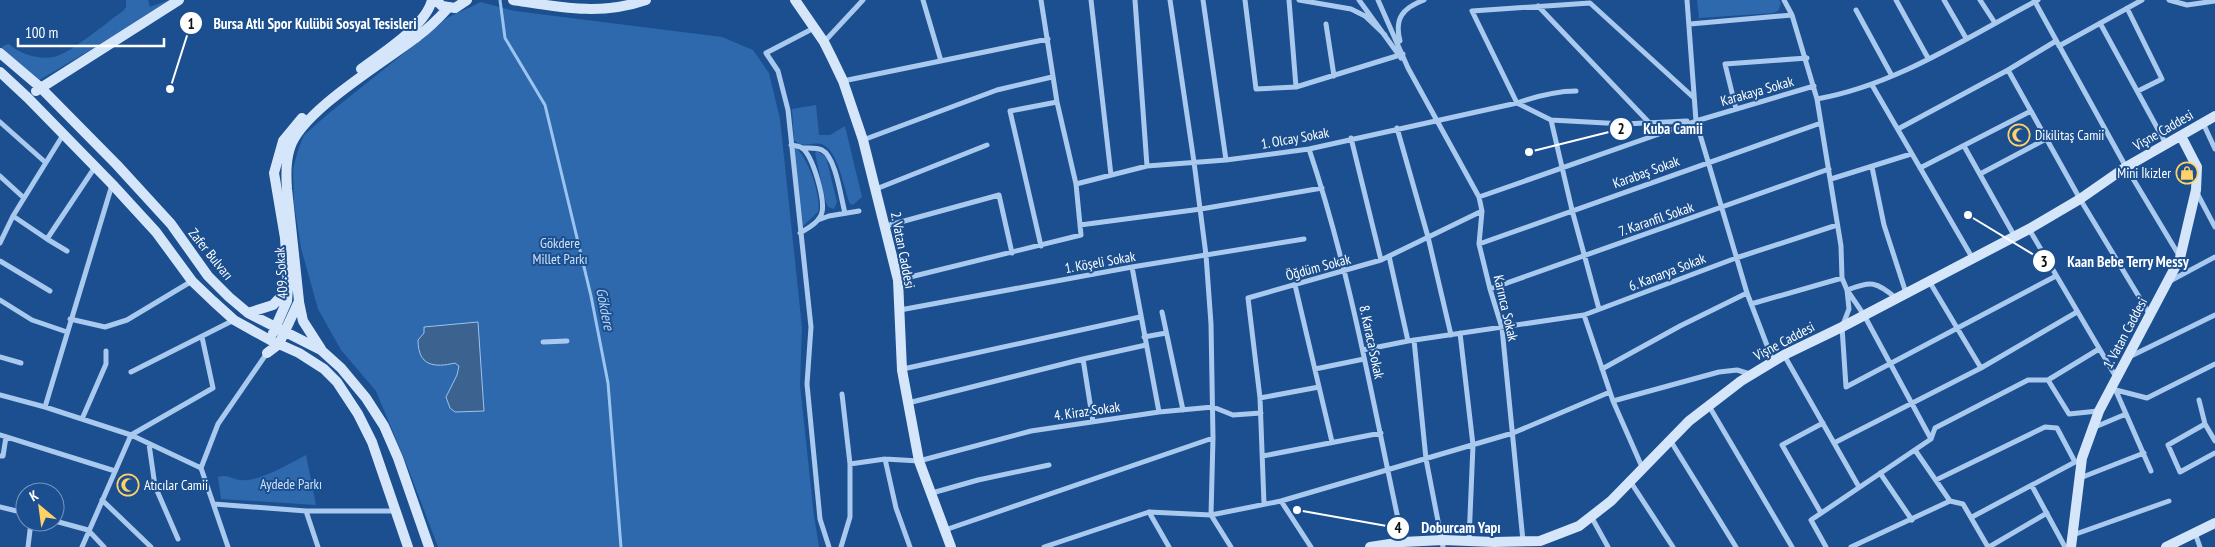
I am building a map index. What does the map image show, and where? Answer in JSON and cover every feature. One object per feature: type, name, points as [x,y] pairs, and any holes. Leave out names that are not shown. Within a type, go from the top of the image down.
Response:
[{"type":"main road","points":[[28,98],[40,87],[179,0]]},
{"type":"main road","points":[[434,0],[448,8],[461,6],[467,0]]},
{"type":"main road","name":"409. Sokak","points":[[274,342],[275,328],[287,301],[288,288],[285,238],[274,173],[283,141],[294,125],[325,97],[412,29],[426,15],[434,0]]},
{"type":"main road","points":[[517,1],[596,10],[614,9],[646,0]]},
{"type":"main road","name":"2. Vatan Caddesi","points":[[795,0],[824,42],[843,81],[863,140],[898,280],[902,370],[919,460],[951,547]]},
{"type":"main road","name":"409. Sokak","points":[[267,353],[274,342],[285,333],[299,301],[286,174],[290,148],[301,127],[327,103],[419,35],[448,8]]},
{"type":"main road","name":"Zafer Bulvarı","points":[[0,53],[40,87],[117,165],[165,218],[208,276],[248,313],[321,350],[341,368],[366,398],[384,426],[398,458],[429,547]]},
{"type":"main road","name":"Zafer Bulvarı","points":[[0,72],[112,184],[156,232],[192,281],[234,320],[274,342],[299,353],[324,369],[337,382],[358,414],[372,442],[408,547]]},
{"type":"main road","name":"Vişne Caddesi","points":[[1370,547],[1469,540],[1494,544],[1524,541],[1542,544],[1579,526],[1592,518],[1611,501],[1670,439],[1708,406],[1751,374],[1784,355],[1842,327],[2029,229],[2080,199],[2126,167],[2215,116]]},
{"type":"main road","name":"1. Vatan Caddesi","points":[[2071,547],[2079,478],[2078,460],[2100,411],[2114,390],[2117,379],[2180,258],[2196,190],[2197,167],[2181,136]]},
{"type":"main road","points":[[248,313],[273,305],[288,288]]},
{"type":"main road","points":[[299,301],[303,321],[321,350]]},
{"type":"main road","points":[[2166,547],[2215,523]]},
{"type":"street","points":[[824,42],[863,0]]},
{"type":"street","points":[[922,0],[941,61]]},
{"type":"street","points":[[898,280],[1081,235],[1076,184],[1052,77],[1041,0]]},
{"type":"street","points":[[1091,0],[1111,175]]},
{"type":"street","points":[[1134,0],[1147,166]]},
{"type":"street","points":[[1170,0],[1206,255],[1211,324],[1213,407],[1211,515],[1231,547]]},
{"type":"street","points":[[1203,0],[1226,160]]},
{"type":"street","points":[[1245,0],[1256,89],[1296,87],[1401,55]]},
{"type":"street","points":[[1289,0],[1296,87]]},
{"type":"street","points":[[1299,0],[1351,9],[1365,16],[1385,35]]},
{"type":"street","points":[[1359,0],[1401,55]]},
{"type":"street","points":[[1378,0],[1401,55]]},
{"type":"street","points":[[1401,55],[1398,35],[1399,19],[1404,10],[1424,0]]},
{"type":"street","points":[[1687,0],[1696,120],[1747,293],[1773,361]]},
{"type":"street","points":[[1784,0],[1792,15],[1817,99],[1841,246],[1842,278],[1931,438]]},
{"type":"street","points":[[1896,0],[1928,58]]},
{"type":"street","points":[[1944,0],[1966,38]]},
{"type":"street","points":[[1980,0],[1995,23]]},
{"type":"street","points":[[2059,46],[2142,0]]},
{"type":"street","points":[[2169,0],[2188,6],[2215,1]]},
{"type":"street","points":[[1817,99],[1872,85],[2036,1],[2126,167],[2180,258]]},
{"type":"street","points":[[1693,97],[1590,3],[1472,11],[1517,103],[1550,120],[1652,124],[1696,120]]},
{"type":"street","points":[[1538,6],[1659,133]]},
{"type":"street","points":[[2127,8],[2162,79],[2138,91]]},
{"type":"street","points":[[1856,10],[1892,76]]},
{"type":"street","points":[[1690,24],[1792,15]]},
{"type":"street","points":[[2100,23],[2166,144]]},
{"type":"street","points":[[1326,24],[1334,76]]},
{"type":"street","points":[[814,28],[766,53],[778,71],[788,110],[811,327],[807,384],[820,519],[829,547]]},
{"type":"street","points":[[843,81],[1048,39]]},
{"type":"street","points":[[1898,129],[1978,87],[2056,41]]},
{"type":"street","name":"Karınca Sokak","points":[[1401,55],[1479,197],[1482,210],[1479,244],[1502,328],[1524,541]]},
{"type":"street","points":[[1736,109],[1725,64],[1806,58]]},
{"type":"street","points":[[2008,70],[2080,199],[2150,316]]},
{"type":"street","points":[[863,140],[997,90],[1052,77]]},
{"type":"street","points":[[1872,85],[1973,259]]},
{"type":"street","name":"Karakaya Sokak","points":[[1479,197],[1696,120],[1814,86]]},
{"type":"street","name":"1. Olcay Sokak","points":[[1076,184],[1147,166],[1226,160],[1309,149],[1350,138],[1517,103],[1536,96],[1560,91],[1576,91]]},
{"type":"street","points":[[1041,246],[1010,111],[1057,102]]},
{"type":"street","points":[[1920,168],[2031,111]]},
{"type":"street","points":[[1550,120],[1599,309]]},
{"type":"street","points":[[0,122],[45,162]]},
{"type":"street","points":[[2203,123],[2215,149]]},
{"type":"street","name":"Karabaş Sokak","points":[[1479,244],[1707,162],[1821,124]]},
{"type":"street","points":[[1397,128],[1428,237],[1451,335]]},
{"type":"street","points":[[0,243],[13,216],[63,135]]},
{"type":"street","points":[[1350,138],[1381,260]]},
{"type":"street","points":[[1980,174],[2046,138]]},
{"type":"street","points":[[791,145],[822,150],[828,154],[833,165],[845,214]]},
{"type":"street","points":[[875,189],[987,145]]},
{"type":"street","points":[[1964,146],[2015,236]]},
{"type":"street","points":[[802,148],[810,159],[822,202],[822,212],[818,220]]},
{"type":"street","name":"8. Karaca Sokak","points":[[1309,149],[1346,272],[1381,433],[1397,544]]},
{"type":"street","points":[[1831,179],[1912,154]]},
{"type":"street","points":[[47,239],[95,167]]},
{"type":"street","points":[[1872,167],[1884,226],[1906,293]]},
{"type":"street","name":"7. Karanfil Sokak","points":[[1490,289],[1829,170]]},
{"type":"street","points":[[0,176],[24,198]]},
{"type":"street","points":[[45,407],[112,184]]},
{"type":"street","points":[[1080,225],[1201,209],[1322,188]]},
{"type":"street","points":[[2196,190],[2215,227]]},
{"type":"street","points":[[886,226],[999,195],[1012,253]]},
{"type":"street","name":"Öğdüm Sokak","points":[[1264,504],[1260,398],[1248,298],[1346,272],[1381,260],[1482,210]]},
{"type":"street","points":[[800,233],[818,220],[859,211]]},
{"type":"street","points":[[13,216],[67,251]]},
{"type":"street","name":"6. Kanarya Sokak","points":[[1363,350],[1414,340],[1584,315],[1736,258],[1837,225]]},
{"type":"street","points":[[2029,229],[2117,379]]},
{"type":"street","name":"1. Köşeli Sokak","points":[[900,310],[1304,238]]},
{"type":"street","points":[[1389,256],[1408,341]]},
{"type":"street","points":[[2168,282],[2215,257]]},
{"type":"street","points":[[0,261],[50,291]]},
{"type":"street","points":[[1132,268],[1159,412]]},
{"type":"street","points":[[1847,290],[1849,309],[1842,327],[1846,387],[2056,276]]},
{"type":"street","points":[[1751,304],[1842,278]]},
{"type":"street","points":[[70,319],[105,327],[127,320],[192,281]]},
{"type":"street","points":[[1929,281],[1981,368]]},
{"type":"street","points":[[1847,290],[1868,282],[1878,284],[1897,298]]},
{"type":"street","points":[[1295,284],[1332,442]]},
{"type":"street","points":[[1602,369],[1680,326],[1747,293]]},
{"type":"street","points":[[0,300],[32,320],[67,332]]},
{"type":"street","points":[[1162,312],[1183,410]]},
{"type":"street","points":[[1834,443],[1981,368],[2077,312]]},
{"type":"street","points":[[1584,315],[1613,401],[1642,467]]},
{"type":"street","points":[[2129,357],[2215,315]]},
{"type":"street","points":[[902,370],[1140,317]]},
{"type":"street","points":[[132,372],[234,320]]},
{"type":"street","points":[[1144,337],[1166,333]]},
{"type":"street","points":[[1460,333],[1473,444],[1469,540]]},
{"type":"street","points":[[82,547],[131,436],[213,388],[202,337]]},
{"type":"street","points":[[1414,340],[1426,459],[1443,543]]},
{"type":"street","points":[[543,342],[567,341]]},
{"type":"street","points":[[908,403],[1146,345]]},
{"type":"street","points":[[1826,547],[1811,520],[1915,450],[1931,438],[1935,428],[2028,380],[2048,380],[2099,349]]},
{"type":"street","points":[[82,418],[106,364],[106,350]]},
{"type":"street","points":[[228,547],[201,468],[218,424],[267,353]]},
{"type":"street","points":[[1784,355],[1859,487]]},
{"type":"street","points":[[0,357],[21,363]]},
{"type":"street","points":[[1083,359],[1093,422]]},
{"type":"street","points":[[1315,369],[1364,359]]},
{"type":"street","points":[[2114,390],[2147,398],[2215,364]]},
{"type":"street","points":[[1613,401],[1718,372],[1737,370],[1751,374]]},
{"type":"street","points":[[2048,380],[2069,414],[2100,411]]},
{"type":"street","points":[[1260,398],[1319,387]]},
{"type":"street","points":[[2114,390],[2151,471]]},
{"type":"street","points":[[1044,547],[1149,512],[1211,515],[1281,501],[1513,433],[1610,392]]},
{"type":"street","points":[[841,547],[850,517],[850,464],[842,394]]},
{"type":"street","points":[[0,395],[82,418],[131,436],[201,468]]},
{"type":"street","points":[[2199,400],[2205,424],[2215,440]]},
{"type":"street","points":[[1708,406],[1792,547]]},
{"type":"street","name":"4. Kiraz Sokak","points":[[850,464],[885,459],[919,460],[1031,431],[1159,412],[1213,407],[1233,415],[1261,413]]},
{"type":"street","points":[[2094,427],[2126,414]]},
{"type":"street","points":[[1821,513],[1782,445],[1823,423]]},
{"type":"street","points":[[2205,424],[2168,445],[2180,472],[2215,453]]},
{"type":"street","points":[[1936,480],[2045,428],[2056,428],[2078,460],[1972,517]]},
{"type":"street","points":[[1263,456],[1381,433]]},
{"type":"street","points":[[0,456],[3,456],[3,436],[116,471]]},
{"type":"street","points":[[944,530],[1213,438]]},
{"type":"street","points":[[1670,439],[1736,547]]},
{"type":"street","points":[[149,444],[155,486],[178,540]]},
{"type":"street","points":[[1915,450],[1950,502]]},
{"type":"street","points":[[2079,478],[2144,453]]},
{"type":"street","points":[[885,459],[896,508],[910,547]]},
{"type":"street","points":[[932,493],[978,480],[1049,465]]},
{"type":"street","points":[[1880,473],[1912,520]]},
{"type":"street","points":[[1630,480],[1673,547]]},
{"type":"street","points":[[2032,486],[2065,547]]},
{"type":"street","points":[[102,500],[151,547]]},
{"type":"street","points":[[1281,501],[1311,547]]},
{"type":"street","points":[[2072,535],[2169,501]]},
{"type":"street","points":[[1851,547],[1950,502],[1963,504],[1988,547],[2047,513]]},
{"type":"street","points":[[214,504],[306,511],[397,511]]},
{"type":"street","points":[[0,507],[15,511]]},
{"type":"street","points":[[306,511],[318,547]]},
{"type":"street","points":[[1149,512],[1169,547]]},
{"type":"street","points":[[1592,518],[1608,547]]},
{"type":"street","points":[[65,524],[88,530],[104,547]]},
{"type":"street","points":[[28,547],[30,532]]},
{"type":"street","points":[[2195,533],[2200,547]]},
{"type":"green space","points":[[126,0],[148,0],[150,7],[169,0],[165,6],[36,82],[1,49],[9,44],[13,48],[36,57],[48,58],[61,55],[123,11],[126,7]]},
{"type":"green space","points":[[1697,0],[1779,0],[1781,3],[1779,10],[1774,13],[1699,18]]},
{"type":"green space","name":"Gökdere Millet Parkı","points":[[480,2],[515,11],[722,37],[753,50],[769,73],[780,119],[802,327],[800,385],[819,547],[438,547],[376,391],[341,350],[318,309],[301,248],[294,204],[293,169],[304,135],[443,21]]},
{"type":"green space","points":[[816,105],[819,135],[830,135],[845,126],[862,197],[853,205],[850,204],[836,161],[827,147],[821,144],[803,145],[794,140],[792,109]]},
{"type":"green space","points":[[793,149],[797,149],[810,169],[819,206],[818,212],[801,228]]},
{"type":"green space","points":[[817,151],[826,157],[837,202],[834,209],[828,207],[826,203],[815,153]]},
{"type":"green space","name":"Aydede Parkı","points":[[306,455],[316,505],[221,499],[218,477],[228,476],[234,479],[247,480],[264,476]]},
{"type":"shaded area","points":[[478,322],[484,411],[455,412],[450,408],[446,397],[457,375],[459,366],[455,363],[434,365],[424,360],[419,349],[418,340],[424,333],[424,327]]},
{"type":"waterway","name":"Gökdere","points":[[500,0],[505,38],[545,105],[591,296],[608,383],[621,547]]},
{"type":"place","name":"Bursa Atlı Spor Kulübü Sosyal Tesisleri","points":[[170,89]]},
{"type":"place","name":"Dikilitaş Camii","points":[[2019,135]]},
{"type":"place","name":"Kuba Camii","points":[[1529,152]]},
{"type":"place","name":"Mini İkizler","points":[[2187,173]]},
{"type":"place","name":"Kaan Bebe Terry Messy","points":[[1968,215]]},
{"type":"place","name":"Atıcılar Camii","points":[[128,485]]},
{"type":"place","name":"Doburcam Yapı","points":[[1297,510]]}]
